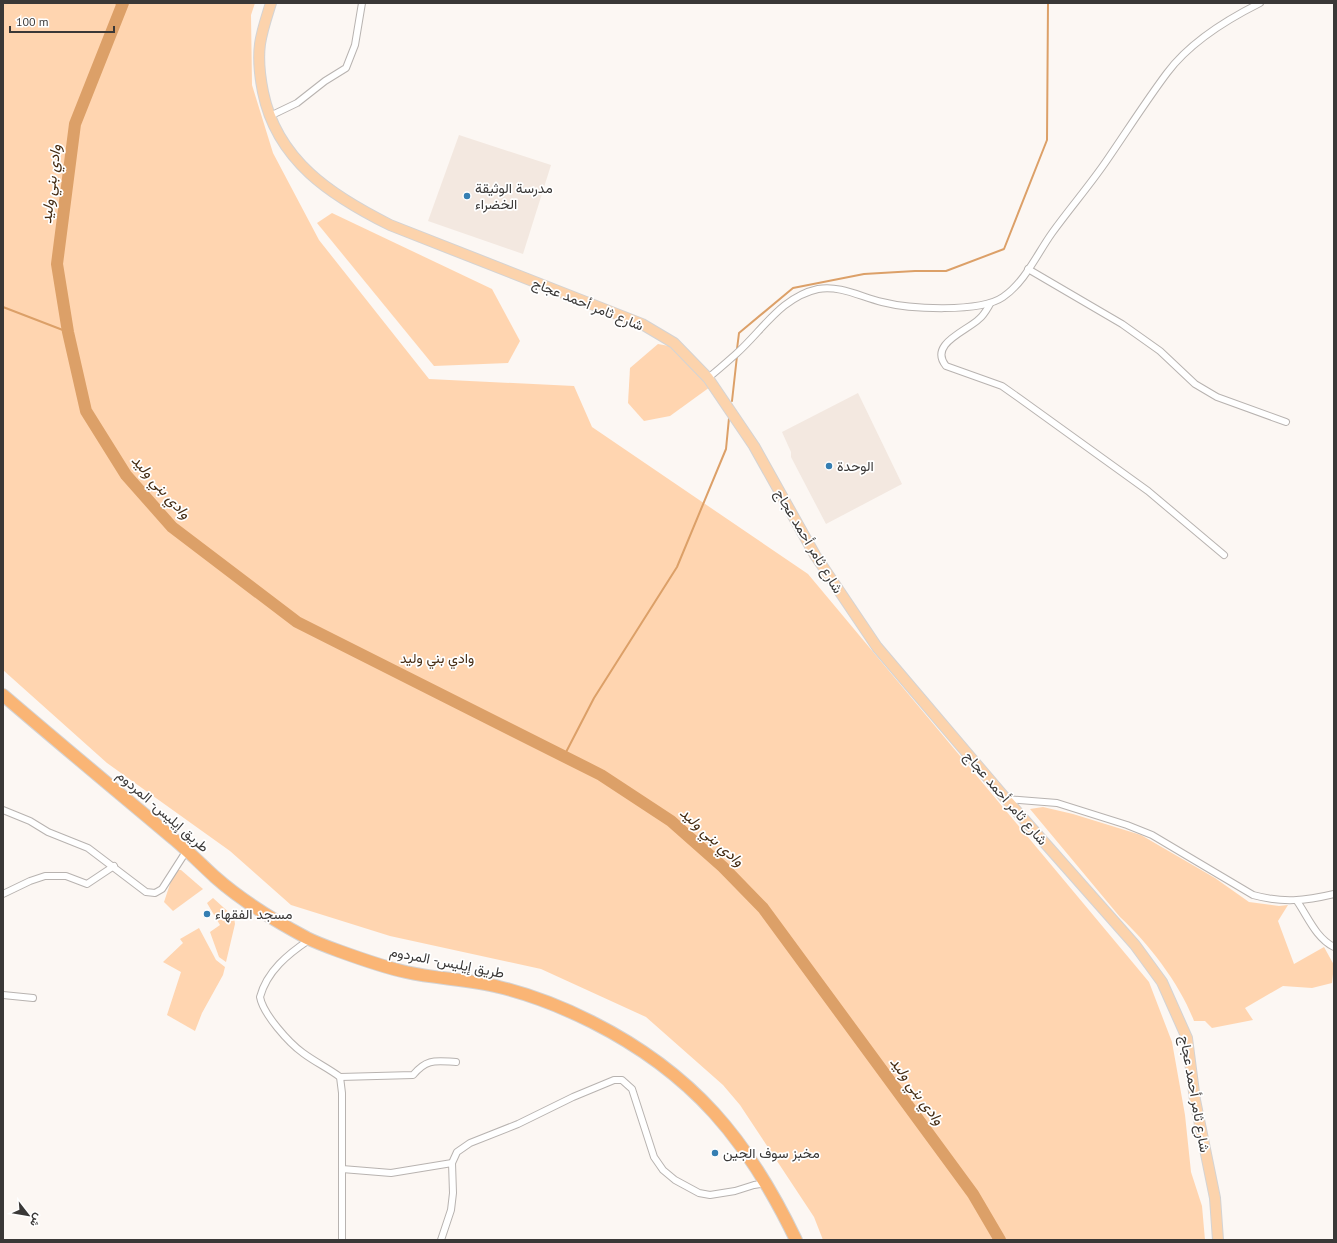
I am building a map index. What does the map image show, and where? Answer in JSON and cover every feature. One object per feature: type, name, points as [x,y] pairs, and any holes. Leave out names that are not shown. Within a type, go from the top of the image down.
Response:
[{"type":"highway","name":"طريق إيليس- المردوم","points":[[3,695],[187,850],[217,878],[273,919],[310,940],[369,961],[407,972],[465,980],[528,994],[558,1006],[644,1051],[670,1070],[711,1108],[735,1137],[767,1183],[796,1240]]},
{"type":"main road","name":"شارع ثامر أحمد عجاج","points":[[271,3],[260,44],[260,77],[266,108],[282,142],[306,172],[333,193],[390,225],[642,324],[674,343],[708,378],[754,446],[815,555],[877,647],[1006,799],[1135,945],[1162,982],[1187,1038],[1194,1100],[1214,1198],[1218,1240]]},
{"type":"street","points":[[270,116],[297,103],[325,81],[346,68],[354,45],[362,3]]},
{"type":"street","points":[[708,378],[737,354],[774,313],[796,299],[818,289],[839,289],[894,305],[962,308],[990,304],[1004,297],[1016,285],[1052,234],[1105,164],[1167,72],[1215,29],[1260,3]]},
{"type":"street","points":[[1028,269],[1122,324],[1160,351],[1195,384],[1217,396],[1286,422]]},
{"type":"street","points":[[990,304],[980,319],[946,344],[941,356],[942,361],[946,366],[1002,386],[1148,491],[1224,555]]},
{"type":"street","points":[[1006,799],[1057,803],[1120,822],[1152,835],[1248,894],[1265,898],[1297,901],[1334,894]]},
{"type":"street","points":[[3,810],[30,821],[48,832],[88,848],[114,866],[146,892],[155,893],[162,889],[187,850]]},
{"type":"street","points":[[3,894],[30,881],[45,876],[66,876],[87,884],[114,866]]},
{"type":"street","points":[[1297,901],[1319,935],[1324,941],[1334,947]]},
{"type":"street","points":[[310,940],[286,955],[261,991],[261,1002],[269,1018],[302,1052],[340,1077],[413,1075],[425,1064],[432,1061],[456,1062]]},
{"type":"street","points":[[3,995],[33,998]]},
{"type":"street","points":[[340,1077],[342,1093],[342,1240]]},
{"type":"street","points":[[440,1240],[451,1210],[453,1193],[452,1163],[457,1152],[470,1143],[518,1124],[572,1097],[614,1080],[622,1080],[632,1089],[654,1157],[663,1170],[675,1180],[699,1193],[710,1194],[735,1191],[754,1185],[767,1183]]},
{"type":"street","points":[[342,1169],[392,1173],[452,1163]]},
{"type":"shaded area","points":[[459,135],[551,165],[523,254],[428,221]]},
{"type":"shaded area","points":[[858,393],[902,484],[826,524],[791,457],[791,452],[782,432]]},
{"type":"green space","name":"وادي بني وليد","points":[[3,3],[255,3],[251,15],[252,85],[273,153],[319,240],[429,379],[574,386],[592,427],[808,574],[1149,982],[1172,1042],[1185,1115],[1191,1172],[1202,1206],[1205,1240],[823,1240],[814,1217],[740,1105],[723,1085],[646,1017],[541,969],[390,936],[291,905],[230,851],[107,763],[3,670]]},
{"type":"green space","points":[[332,213],[492,289],[520,341],[508,363],[434,366],[317,223]]},
{"type":"green space","points":[[658,344],[669,346],[710,387],[670,416],[644,421],[628,403],[630,368]]},
{"type":"green space","points":[[1043,807],[1073,814],[1141,835],[1215,878],[1249,902],[1279,906],[1288,905],[1278,921],[1294,964],[1324,947],[1334,965],[1332,983],[1312,988],[1283,986],[1245,1008],[1253,1020],[1212,1028],[1205,1021],[1194,1021],[1181,993],[1163,965],[1142,939],[1120,917],[1030,809]]},
{"type":"green space","points":[[177,870],[181,870],[203,889],[173,911],[164,902],[171,881]]},
{"type":"green space","points":[[213,898],[234,917],[235,924],[226,962],[219,957],[210,932],[220,925],[207,903]]},
{"type":"green space","points":[[199,928],[216,960],[225,967],[223,975],[202,1013],[195,1031],[167,1015],[181,972],[163,962],[183,943],[180,939]]},
{"type":"waterway","name":"وادي بني وليد","points":[[116,3],[120,10]]},
{"type":"waterway","name":"وادي بني وليد","points":[[123,3],[75,124],[57,264],[68,332],[86,411],[126,475],[172,527],[297,622],[601,775],[671,821],[723,867],[763,908],[973,1194],[1000,1240]]},
{"type":"waterway","points":[[737,349],[739,333],[793,288],[864,274],[946,271],[1004,249],[1047,140],[1048,3]]},
{"type":"waterway","points":[[3,307],[68,332]]},
{"type":"waterway","points":[[732,401],[737,356]]},
{"type":"waterway","points":[[564,756],[594,698],[677,567],[726,449],[729,418]]},
{"type":"place","name":"مدرسة الوثيقة الخضراء","points":[[467,196]]},
{"type":"place","name":"الوحدة","points":[[829,466]]},
{"type":"place","name":"مسجد الفقهاء","points":[[207,914]]},
{"type":"place","name":"مخبز سوف الجين","points":[[715,1153]]}]
